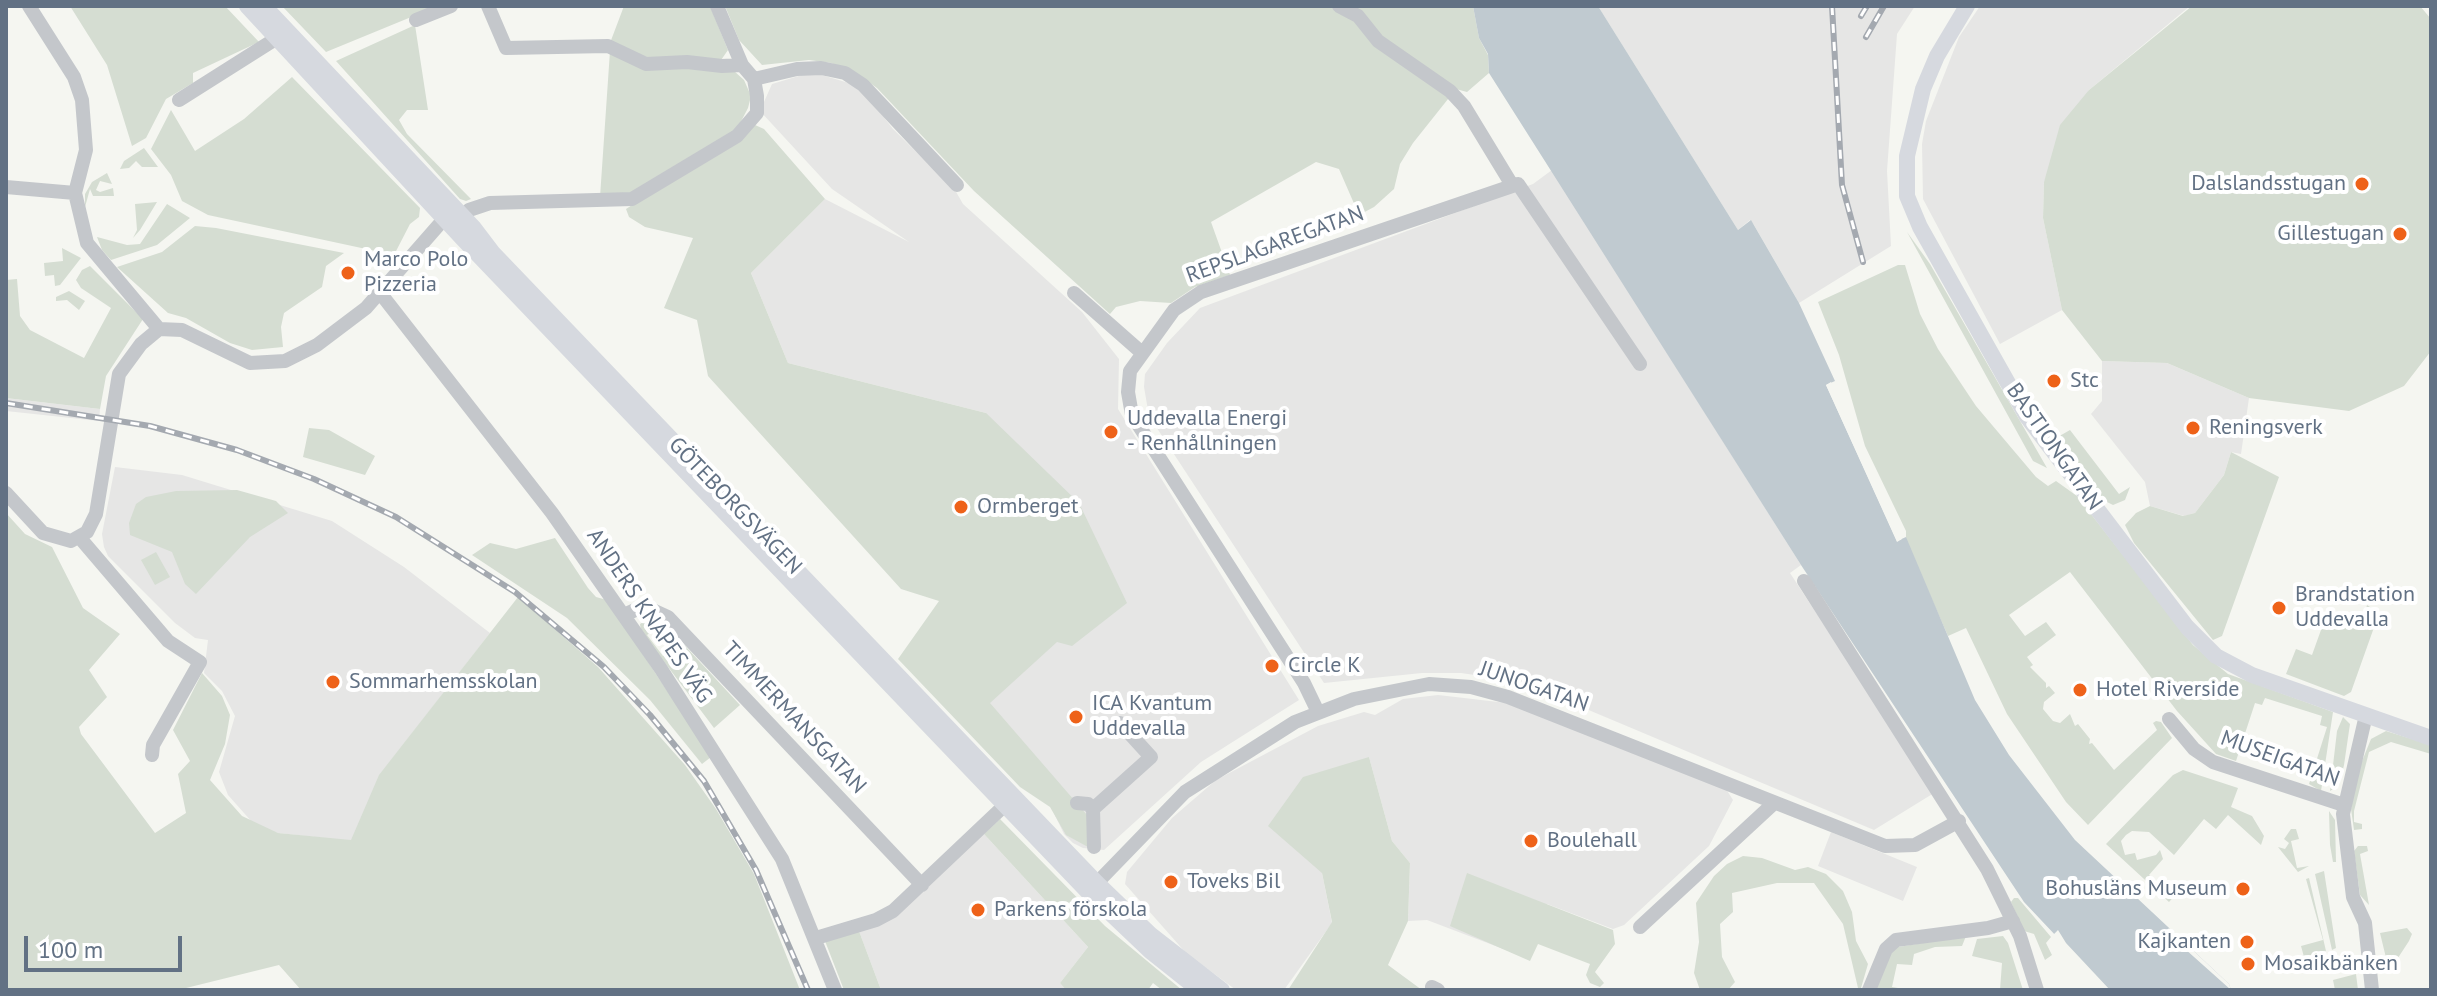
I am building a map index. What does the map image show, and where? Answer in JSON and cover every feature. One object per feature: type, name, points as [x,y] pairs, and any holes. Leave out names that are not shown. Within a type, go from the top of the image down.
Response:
[{"type":"main road","name":"GÖTEBORGSVÄGEN","points":[[247,6],[453,217],[1005,805],[1092,888],[1222,990]]},
{"type":"main road","name":"GÖTEBORGSVÄGEN","points":[[264,6],[453,217],[493,253],[1150,951],[1199,990]]},
{"type":"main road","name":"BASTIONGATAN","points":[[1967,6],[1937,56],[1923,89],[1911,135],[1905,179],[1916,219],[2035,428],[2205,646],[2239,670],[2431,738]]},
{"type":"street","points":[[29,6],[74,77],[82,100],[86,150],[75,193],[82,230],[94,255],[159,329],[182,330],[250,363],[273,364],[317,345],[381,294],[453,217],[490,203],[632,199],[737,136],[757,113],[754,79],[742,65],[717,6]]},
{"type":"street","points":[[416,20],[451,6]]},
{"type":"street","points":[[488,6],[506,48],[608,46],[646,64],[687,62],[742,65]]},
{"type":"street","points":[[1339,6],[1358,16],[1378,41],[1450,91],[1464,106],[1512,185],[1522,187],[1640,364]]},
{"type":"street","points":[[179,100],[277,38]]},
{"type":"street","points":[[754,79],[797,69],[821,68],[845,73],[863,85],[957,185]]},
{"type":"street","name":"REPSLAGAREGATAN","points":[[1317,710],[1304,683],[1135,421],[1128,386],[1130,371],[1174,310],[1201,292],[1512,185]]},
{"type":"street","points":[[6,187],[75,193]]},
{"type":"street","points":[[1074,293],[1141,352]]},
{"type":"street","name":"ANDERS KNAPES VÄG","points":[[381,294],[552,513],[624,615],[782,859],[835,990]]},
{"type":"street","points":[[80,538],[96,514],[119,374],[129,358],[159,329]]},
{"type":"street","points":[[6,493],[43,533],[61,540],[80,538]]},
{"type":"street","points":[[80,538],[168,641],[200,662],[153,745],[152,755]]},
{"type":"street","points":[[1804,581],[1959,821],[2013,921],[2037,990]]},
{"type":"street","name":"TIMMERMANSGATAN","points":[[624,615],[638,607],[650,607],[668,617],[922,885]]},
{"type":"street","name":"JUNOGATAN","points":[[1092,888],[1185,792],[1317,710],[1415,685],[1471,687],[1508,697],[1885,846],[1915,845],[1959,821]]},
{"type":"street","points":[[2366,715],[2344,805],[2347,860],[2355,905],[2365,923],[2372,990]]},
{"type":"street","name":"MUSEIGATAN","points":[[2169,719],[2194,749],[2213,762],[2344,805]]},
{"type":"street","points":[[1093,809],[1151,757],[1120,723],[1114,728]]},
{"type":"street","points":[[1077,803],[1088,804],[1093,809],[1094,847]]},
{"type":"street","points":[[1640,927],[1773,804]]},
{"type":"street","points":[[816,938],[876,920],[893,911],[1005,805]]},
{"type":"street","points":[[1869,990],[1886,949],[1903,938],[1980,929],[2013,921]]},
{"type":"shaded area","points":[[70,6],[225,6],[259,42],[193,73],[193,83],[166,99],[146,138],[132,146],[107,65]]},
{"type":"shaded area","points":[[282,6],[438,6],[326,52]]},
{"type":"shaded area","points":[[624,6],[710,6],[728,50],[719,63],[649,62],[610,43]]},
{"type":"shaded area","points":[[725,6],[1473,6],[1479,38],[1488,55],[1489,73],[1467,92],[1456,89],[1413,143],[1400,164],[1394,189],[1374,207],[1359,215],[1339,169],[1316,162],[1211,222],[1230,275],[1195,287],[1171,303],[1140,301],[1116,307],[1110,314],[974,191],[877,88],[856,73],[831,63],[809,60],[762,65],[739,40]]},
{"type":"shaded area","points":[[1473,6],[1598,6],[1738,230],[1751,220],[1799,303],[1835,381],[1826,385],[1897,541],[1906,537],[1975,700],[2009,755],[2075,840],[2229,984],[2231,990],[2107,990],[2024,902],[1801,565],[1489,73],[1488,54],[1479,38]]},
{"type":"shaded area","points":[[1598,6],[1915,6],[1897,34],[1887,171],[1891,246],[1799,303],[1750,220],[1738,230]]},
{"type":"shaded area","points":[[1980,6],[2190,6],[2089,90],[2044,182],[2043,218],[2062,310],[2000,344],[1923,199],[1922,144],[1926,121],[1959,37]]},
{"type":"shaded area","points":[[2192,6],[2420,6],[2431,19],[2431,351],[2404,386],[2349,411],[2249,398],[2167,363],[2102,361],[2062,310],[2043,218],[2044,182],[2060,125],[2089,90]]},
{"type":"shaded area","points":[[415,25],[428,110],[407,110],[399,120],[407,134],[471,199],[466,201],[460,199],[336,61]]},
{"type":"shaded area","points":[[610,51],[734,71],[744,80],[751,96],[748,108],[736,131],[631,195],[600,197]]},
{"type":"shaded area","points":[[812,72],[852,84],[872,102],[893,129],[955,190],[963,204],[1082,312],[1119,359],[1118,409],[1299,700],[1201,762],[1104,850],[1083,848],[1073,843],[1064,834],[1049,803],[954,712],[986,413],[788,363],[751,273],[825,199],[909,242],[832,189],[760,111],[772,84]]},
{"type":"shaded area","points":[[292,77],[420,208],[419,217],[410,224],[394,255],[208,215],[182,201],[171,175],[151,149],[171,110],[195,151],[244,119]]},
{"type":"shaded area","points":[[755,125],[764,129],[825,199],[751,273],[788,363],[986,413],[1079,503],[1127,603],[1072,646],[1057,642],[990,703],[1087,815],[1088,847],[1066,835],[1050,807],[1020,787],[898,659],[939,601],[901,589],[708,376],[697,320],[664,308],[693,238],[645,227],[629,217],[626,209]]},
{"type":"shaded area","points":[[144,148],[158,167],[142,167],[136,161],[129,168],[120,169],[124,161]]},
{"type":"shaded area","points":[[1552,170],[1801,565],[1790,573],[1934,793],[1874,830],[1522,682],[1461,673],[1422,673],[1324,683],[1149,416],[1145,374],[1167,343],[1200,308],[1533,184]]},
{"type":"shaded area","points":[[107,173],[112,184],[100,181],[96,190],[100,192],[113,188],[114,196],[93,196],[90,189],[85,207],[85,194],[92,182]]},
{"type":"shaded area","points":[[157,202],[133,238],[137,230],[135,204]]},
{"type":"shaded area","points":[[167,204],[190,218],[157,245],[111,260],[102,250],[97,237],[127,245],[140,244]]},
{"type":"shaded area","points":[[195,226],[344,253],[326,266],[322,287],[284,313],[281,327],[283,347],[252,350],[230,343],[186,318],[168,313],[117,267],[162,252]]},
{"type":"shaded area","points":[[1907,232],[1930,264],[2047,468],[2033,461]]},
{"type":"shaded area","points":[[62,248],[81,258],[60,285],[55,286],[54,275],[45,276],[44,263],[63,261]]},
{"type":"shaded area","points":[[1898,265],[1905,265],[1920,314],[1938,349],[1976,406],[2036,477],[2048,486],[2056,481],[2077,496],[2193,645],[2228,674],[2333,712],[2321,791],[2309,784],[2327,727],[2320,725],[2322,716],[2265,698],[2262,705],[2255,703],[2236,761],[2216,754],[2177,711],[2070,572],[2009,615],[2025,636],[2046,622],[2056,635],[2027,657],[2033,665],[2030,667],[2046,683],[2046,688],[2049,686],[2055,693],[2044,702],[2043,709],[2053,721],[2060,723],[2070,714],[2075,726],[2078,724],[2090,739],[2089,744],[2092,743],[2114,770],[2157,730],[2153,723],[2156,721],[2161,722],[2172,738],[2088,825],[2066,802],[2007,714],[1966,628],[1948,636],[1906,541],[1906,531],[1865,446],[1839,355],[1818,302]]},
{"type":"shaded area","points":[[90,266],[143,319],[106,376],[100,409],[6,398],[6,280],[17,279],[20,316],[30,330],[84,358],[111,308],[81,288],[76,280],[82,270]]},
{"type":"shaded area","points":[[69,291],[85,301],[79,310],[67,300],[56,301],[56,297]]},
{"type":"shaded area","points":[[2102,361],[2167,363],[2249,398],[2241,454],[2231,452],[2224,475],[2195,513],[2184,516],[2150,506],[2145,482],[2091,414],[2102,401]]},
{"type":"shaded area","points":[[6,398],[100,409],[99,421],[6,411]]},
{"type":"shaded area","points":[[309,428],[329,430],[375,456],[365,475],[303,457]]},
{"type":"shaded area","points":[[2070,430],[2119,494],[2130,487],[2125,500],[2113,505],[2105,501],[2056,438]]},
{"type":"shaded area","points":[[2231,452],[2279,477],[2222,636],[2213,640],[2134,543],[2125,525],[2136,513],[2150,506],[2183,516],[2195,513],[2224,475]]},
{"type":"shaded area","name":"Sommarhemsskolan","points":[[115,467],[182,475],[332,521],[404,567],[490,633],[380,775],[489,824],[351,841],[260,831],[228,795],[219,772],[235,716],[222,691],[204,673],[208,640],[195,638],[175,623],[108,556],[104,547],[102,534]]},
{"type":"shaded area","points":[[237,490],[276,501],[288,513],[250,537],[196,594],[185,584],[172,552],[130,535],[129,523],[136,504],[146,497],[176,491]]},
{"type":"shaded area","points":[[6,513],[25,534],[52,547],[83,608],[120,634],[89,670],[107,697],[79,727],[81,734],[155,833],[186,813],[178,774],[190,761],[173,730],[202,673],[222,696],[230,715],[225,744],[210,780],[242,816],[278,833],[351,840],[379,775],[518,597],[598,667],[685,765],[716,809],[754,874],[800,990],[301,990],[279,965],[178,990],[6,990]]},
{"type":"shaded area","points":[[555,538],[588,588],[596,597],[607,600],[711,757],[702,764],[650,700],[567,618],[472,555],[490,543],[516,549]]},
{"type":"shaded area","points":[[156,552],[170,577],[155,585],[141,560]]},
{"type":"shaded area","points":[[2367,605],[2376,611],[2377,619],[2351,692],[2344,696],[2286,674],[2296,649],[2312,655],[2326,616],[2367,630],[2371,616],[2365,613]]},
{"type":"shaded area","points":[[649,619],[667,628],[666,635],[658,627],[647,635],[663,656],[676,647],[670,639],[675,635],[740,705],[714,728],[641,631],[640,624]]},
{"type":"shaded area","points":[[1438,695],[1507,703],[1726,789],[1733,800],[1709,846],[1624,925],[1613,929],[1547,904],[1527,958],[1427,920],[1408,921],[1410,863],[1392,841],[1369,757],[1322,873],[1332,923],[1284,990],[1236,990],[1186,953],[1125,884],[1127,872],[1172,818],[1216,780],[1318,726],[1364,712],[1375,715],[1403,699]]},
{"type":"shaded area","points":[[2343,717],[2350,724],[2344,765],[2339,785],[2330,791],[2337,731]]},
{"type":"shaded area","points":[[2386,731],[2431,745],[2431,754],[2391,742],[2369,752],[2354,811],[2354,822],[2362,824],[2362,829],[2354,830],[2351,809],[2358,771],[2371,739]]},
{"type":"shaded area","points":[[1369,757],[1392,841],[1410,863],[1408,921],[1388,965],[1422,990],[1288,990],[1332,922],[1322,873],[1268,826],[1303,777]]},
{"type":"shaded area","points":[[2183,770],[2238,788],[2231,807],[2252,816],[2264,836],[2261,845],[2228,815],[2216,829],[2204,819],[2174,855],[2149,832],[2132,831],[2126,835],[2121,841],[2125,855],[2135,853],[2137,860],[2156,855],[2160,850],[2163,859],[2149,875],[2169,893],[2175,887],[2179,891],[2169,902],[2106,844],[2173,775]]},
{"type":"shaded area","points":[[2329,811],[2335,820],[2336,862],[2333,862],[2330,845]]},
{"type":"shaded area","points":[[1000,819],[1105,926],[1182,990],[1162,990],[1153,983],[1148,990],[1066,990],[1060,983],[1088,947],[984,834]]},
{"type":"shaded area","points":[[2291,829],[2296,829],[2299,839],[2291,841],[2297,868],[2309,866],[2298,872],[2278,847],[2285,849],[2289,843],[2284,839]]},
{"type":"shaded area","points":[[1831,832],[1917,867],[1903,901],[1818,866]]},
{"type":"shaded area","name":"Parkens förskola","points":[[984,834],[1088,947],[1060,983],[1066,990],[881,990],[859,931]]},
{"type":"shaded area","points":[[2358,846],[2367,846],[2368,851],[2360,854],[2369,905],[2360,895],[2354,851]]},
{"type":"shaded area","points":[[1743,856],[1762,858],[1795,870],[1808,867],[1826,874],[1843,891],[1852,912],[1856,941],[1868,964],[1861,988],[1858,988],[1843,924],[1814,883],[1777,883],[1732,893],[1733,912],[1720,924],[1722,957],[1735,982],[1728,990],[1700,990],[1694,973],[1699,942],[1696,903],[1714,876],[1727,864]]},
{"type":"shaded area","points":[[2324,871],[2336,948],[2332,950],[2315,874]]},
{"type":"shaded area","points":[[1467,873],[1613,930],[1615,944],[1595,972],[1604,983],[1600,987],[1590,983],[1586,975],[1590,964],[1538,944],[1530,961],[1450,926]]},
{"type":"shaded area","points":[[2309,878],[2326,951],[2304,957],[2301,946],[2323,940],[2306,879]]},
{"type":"shaded area","points":[[2018,898],[2051,937],[2046,943],[2052,955],[2045,960],[2034,934],[2024,931],[2011,902]]},
{"type":"shaded area","points":[[2407,928],[2412,934],[2409,941],[2394,964],[2388,966],[2380,933]]},
{"type":"shaded area","points":[[859,931],[881,990],[844,990],[825,941]]},
{"type":"shaded area","points":[[1966,936],[1962,946],[1935,947],[1914,954],[1912,965],[1897,964],[1892,987],[1910,990],[1873,990],[1892,948]]},
{"type":"shaded area","points":[[2003,936],[2023,990],[2000,990],[2002,963],[1972,956],[1977,939]]},
{"type":"shaded area","points":[[2356,974],[2358,990],[2335,990],[2333,980]]},
{"type":"pier","points":[[1831,382],[1902,539],[1897,542],[1826,385]]},
{"type":"pier","points":[[2169,928],[2229,984],[2231,990],[2166,932]]},
{"type":"pier","points":[[2058,930],[2066,943],[2110,990],[2102,990],[2052,936]]},
{"type":"railway","points":[[1832,6],[1842,185],[1863,262]]},
{"type":"railway","points":[[1861,16],[1867,6]]},
{"type":"railway","points":[[1866,37],[1884,6]]},
{"type":"railway","points":[[6,403],[150,426],[237,450],[314,479],[396,517],[515,592],[604,667],[650,715],[704,781],[756,870],[808,990]]},
{"type":"place","name":"Dalslandsstugan","points":[[2362,184]]},
{"type":"place","name":"Gillestugan","points":[[2400,234]]},
{"type":"place","name":"Marco Polo Pizzeria","points":[[348,273]]},
{"type":"place","name":"Stc","points":[[2054,381]]},
{"type":"place","name":"Reningsverk","points":[[2193,428]]},
{"type":"place","name":"Uddevalla Energi - Renhållningen","points":[[1111,432]]},
{"type":"place","name":"Ormberget","points":[[961,507]]},
{"type":"place","name":"Brandstation Uddevalla","points":[[2279,608]]},
{"type":"place","name":"Circle K","points":[[1272,666]]},
{"type":"place","name":"Sommarhemsskolan","points":[[333,682]]},
{"type":"place","name":"Hotel Riverside","points":[[2080,690]]},
{"type":"place","name":"ICA Kvantum Uddevalla","points":[[1076,717]]},
{"type":"place","name":"Boulehall","points":[[1531,841]]},
{"type":"place","name":"Toveks Bil","points":[[1171,882]]},
{"type":"place","name":"Bohusläns Museum","points":[[2243,889]]},
{"type":"place","name":"Parkens förskola","points":[[978,910]]},
{"type":"place","name":"Kajkanten","points":[[2247,942]]},
{"type":"place","name":"Mosaikbänken","points":[[2248,964]]}]
